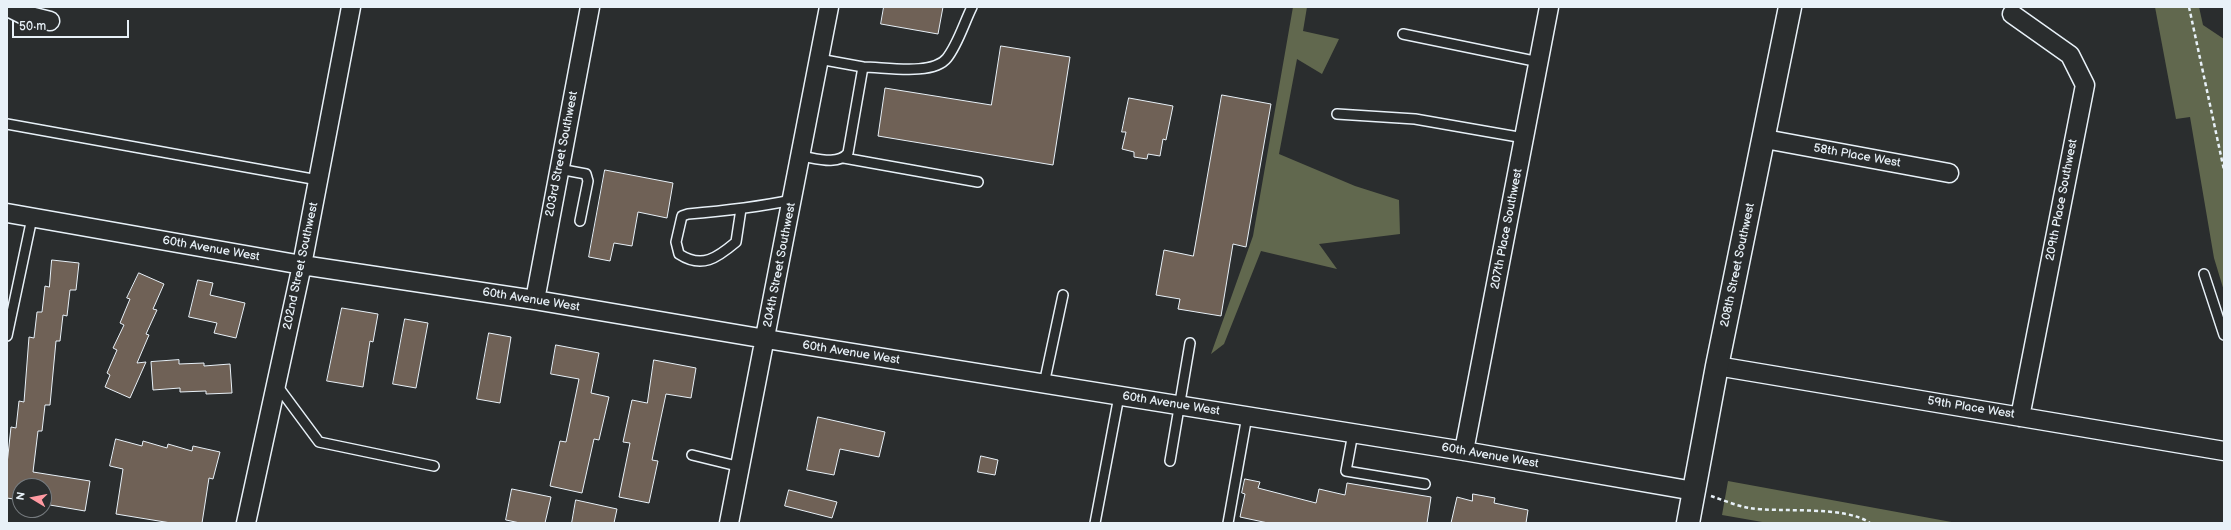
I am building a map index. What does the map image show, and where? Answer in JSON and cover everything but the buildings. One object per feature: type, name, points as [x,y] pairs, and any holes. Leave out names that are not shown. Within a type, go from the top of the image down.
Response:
[{"type":"street","points":[[8,7],[22,14],[50,21]]},
{"type":"street","name":"202nd Street Southwest","points":[[246,523],[302,265],[351,7]]},
{"type":"street","name":"203rd Street Southwest","points":[[534,300],[590,7]]},
{"type":"street","name":"204th Street Southwest","points":[[729,523],[766,339],[828,7]]},
{"type":"street","name":"207th Place Southwest","points":[[1464,451],[1549,7]]},
{"type":"street","name":"208th Street Southwest","points":[[1688,523],[1717,366],[1765,139],[1790,7]]},
{"type":"street","name":"209th Place Southwest","points":[[2012,14],[2070,55],[2085,85],[2020,417]]},
{"type":"street","name":"58th Place West","points":[[1765,139],[1949,172]]},
{"type":"street","name":"60th Avenue West","points":[[7,214],[302,265],[534,300],[766,339],[1464,451],[1694,491]]},
{"type":"street","name":"59th Place West","points":[[1717,366],[2224,451]]},
{"type":"lane","points":[[819,59],[863,67],[923,69],[940,65],[948,57],[972,7]]},
{"type":"lane","points":[[1403,34],[1539,62]]},
{"type":"lane","points":[[844,158],[848,153],[863,67]]},
{"type":"lane","points":[[1337,114],[1415,119],[1524,138]]},
{"type":"lane","points":[[7,124],[318,180]]},
{"type":"lane","points":[[801,156],[837,160],[844,158],[978,182]]},
{"type":"lane","points":[[559,169],[586,174],[588,181],[580,220]]},
{"type":"lane","points":[[741,209],[736,242],[724,252],[705,262],[690,261],[679,254],[676,242],[682,216],[688,214],[741,209],[792,200]]},
{"type":"lane","points":[[7,336],[32,218]]},
{"type":"lane","points":[[2204,274],[2224,335]]},
{"type":"lane","points":[[1044,384],[1063,295]]},
{"type":"lane","points":[[1170,461],[1190,343]]},
{"type":"lane","points":[[276,384],[319,442],[434,466]]},
{"type":"lane","points":[[1094,523],[1119,396]]},
{"type":"lane","points":[[1228,523],[1247,416]]},
{"type":"lane","points":[[1353,433],[1346,471],[1425,484]]},
{"type":"lane","points":[[692,455],[741,467]]},
{"type":"path","points":[[2188,7],[2224,170]]},
{"type":"path","points":[[1694,491],[1749,508],[1840,513],[1862,518],[1870,523]]},
{"type":"green space","points":[[1293,7],[1307,7],[1303,31],[1339,39],[1322,74],[1297,59],[1279,154],[1355,186],[1399,200],[1400,234],[1319,244],[1337,269],[1261,251],[1224,344],[1211,354],[1253,236]]},
{"type":"green space","points":[[2155,7],[2199,7],[2203,25],[2224,39],[2224,291],[2214,258],[2190,117],[2176,119]]},
{"type":"green space","points":[[1728,481],[1957,523],[1768,523],[1722,515]]}]
